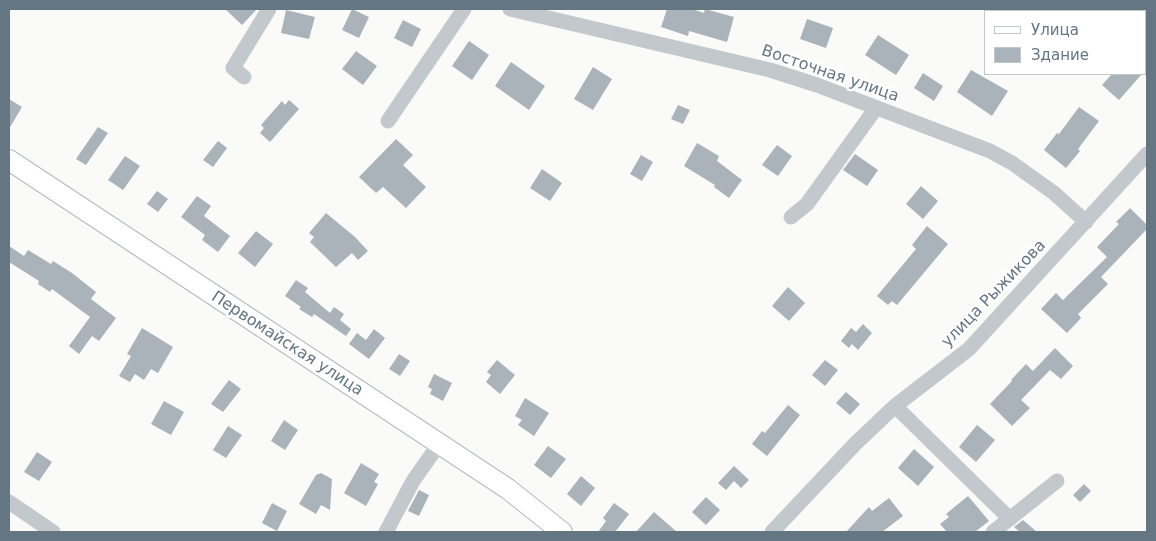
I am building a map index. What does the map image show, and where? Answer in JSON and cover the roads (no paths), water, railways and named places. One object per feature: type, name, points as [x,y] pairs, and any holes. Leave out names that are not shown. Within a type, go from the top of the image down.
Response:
[{"type":"main road","name":"Первомайская улица","points":[[9,160],[508,490],[562,532]]},
{"type":"street","points":[[244,77],[233,68],[269,9]]},
{"type":"street","points":[[388,121],[464,9]]},
{"type":"street","name":"Восточная улица","points":[[510,9],[770,70],[817,85],[990,151],[1012,163],[1054,193],[1086,222]]},
{"type":"street","points":[[791,217],[807,204],[876,108]]},
{"type":"street","name":"улица Рыжикова","points":[[772,532],[855,444],[895,406],[969,349],[1147,154]]},
{"type":"street","points":[[895,406],[1010,519]]},
{"type":"street","points":[[386,532],[413,481],[439,444]]},
{"type":"street","points":[[993,532],[1057,481]]},
{"type":"street","points":[[9,502],[53,532]]}]
